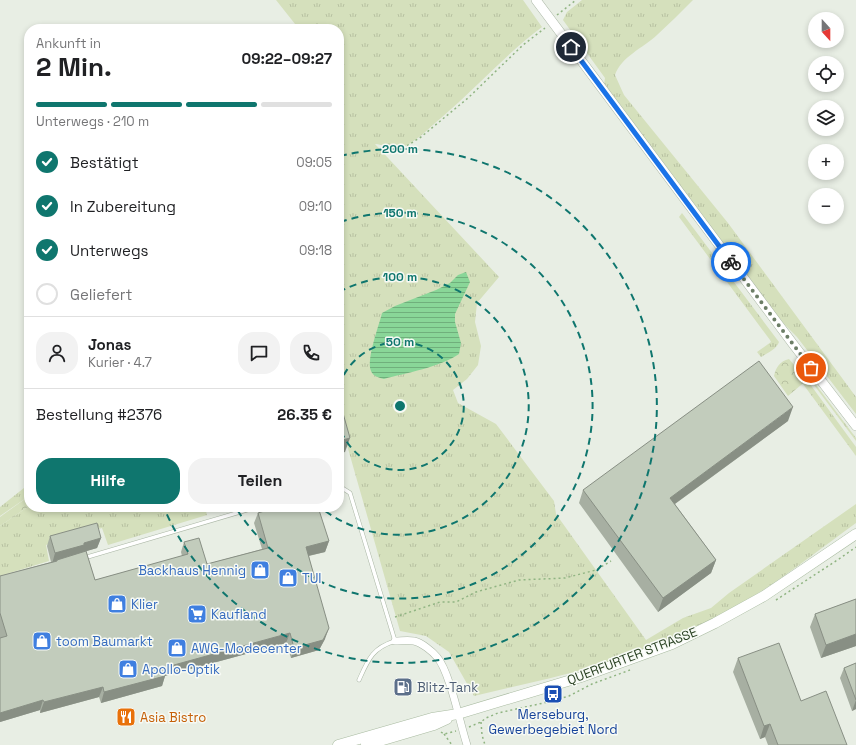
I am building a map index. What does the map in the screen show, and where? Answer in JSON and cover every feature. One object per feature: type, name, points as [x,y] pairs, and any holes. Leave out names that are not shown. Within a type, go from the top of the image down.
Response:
[{"type":"main road","name":"QUERFURTER STRASSE","points":[[366,745],[434,725],[458,714],[581,677],[672,644],[715,623],[764,596],[856,534]]},
{"type":"main road","name":"QUERFURTER STRASSE","points":[[338,745],[432,718],[458,714]]},
{"type":"street","points":[[536,0],[856,426]]},
{"type":"street","points":[[395,641],[414,641],[424,646],[437,657],[445,672],[467,745]]},
{"type":"lane","points":[[344,489],[350,493],[395,641],[383,645],[369,658],[359,680]]},
{"type":"lane","points":[[76,560],[240,512]]},
{"type":"path","points":[[398,150],[421,137],[468,98],[523,45],[576,0]]},
{"type":"path","points":[[389,621],[397,616],[440,602],[456,602],[476,592],[519,580],[565,578],[596,570],[611,561]]},
{"type":"path","points":[[481,722],[484,745]]},
{"type":"path","points":[[444,734],[452,745]]},
{"type":"green space","points":[[276,0],[523,0],[542,27],[516,48],[454,107],[415,140],[398,148],[375,144],[499,277],[477,303],[475,322],[481,346],[478,365],[467,379],[453,390],[458,403],[496,424],[554,501],[556,514],[646,640],[683,618],[711,608],[729,593],[856,504],[856,523],[760,592],[704,623],[645,650],[597,666],[548,679],[474,696],[449,652],[426,636],[400,631],[344,435],[344,24],[295,24]]},
{"type":"green space","points":[[582,0],[693,0],[657,35],[627,58],[622,63],[615,75],[624,95],[728,223],[856,397],[856,414],[797,337],[773,313],[604,84],[605,78],[563,20],[567,12]]},
{"type":"green space","points":[[682,213],[779,342],[774,349],[761,357],[757,352],[771,342],[770,340],[679,217]]},
{"type":"green space","points":[[789,359],[807,380],[788,396],[774,376],[779,365],[783,361]]},
{"type":"green space","points":[[796,361],[799,362],[856,438],[856,441]]},
{"type":"green space","points":[[807,380],[856,447],[856,456],[803,384]]},
{"type":"green space","points":[[24,488],[24,499],[0,516],[0,507]]},
{"type":"green space","points":[[24,500],[24,509],[0,526],[0,517]]},
{"type":"green space","points":[[24,509],[24,512],[206,512],[207,515],[108,545],[102,528],[46,545],[49,561],[0,576],[0,526]]},
{"type":"shaded area","points":[[466,272],[470,282],[455,314],[455,322],[461,343],[459,354],[443,363],[384,379],[373,374],[370,366],[370,359],[382,313],[395,306],[436,290],[450,283],[458,275]]},
{"type":"building","points":[[759,361],[793,407],[670,498],[716,560],[663,598],[583,490]]},
{"type":"building","points":[[344,417],[350,438],[344,440]]},
{"type":"building","name":"Kaufland","points":[[320,512],[329,541],[306,547],[329,628],[323,640],[294,648],[290,633],[163,668],[165,676],[104,692],[103,687],[44,702],[43,700],[0,713],[0,638],[7,636],[0,613],[0,576],[57,561],[86,551],[95,580],[188,554],[184,542],[199,538],[207,564],[268,548],[258,513]]},
{"type":"building","points":[[97,523],[101,538],[84,543],[84,545],[55,553],[50,536]]},
{"type":"building","points":[[856,599],[856,634],[826,645],[815,614]]},
{"type":"building","points":[[779,643],[801,701],[826,691],[847,745],[778,745],[770,724],[764,726],[738,658]]},
{"type":"building","points":[[856,663],[856,700],[844,668]]},
{"type":"way so far","points":[[731,262],[811,368]]},
{"type":"place","name":"Backhaus Hennig","points":[[260,570]]},
{"type":"place","name":"TUI","points":[[288,578]]},
{"type":"place","name":"Klier","points":[[117,604]]},
{"type":"place","name":"Kaufland","points":[[197,614]]},
{"type":"place","name":"toom Baumarkt","points":[[42,641]]},
{"type":"place","name":"AWG-Modecenter","points":[[177,648]]},
{"type":"place","name":"Apollo-Optik","points":[[128,669]]},
{"type":"place","name":"Blitz-Tank","points":[[403,687]]},
{"type":"place","name":"Merseburg, Gewerbegebiet Nord","points":[[553,694]]},
{"type":"place","name":"Asia Bistro","points":[[126,717]]},
{"type":"route","points":[[571,47],[731,262]]}]
